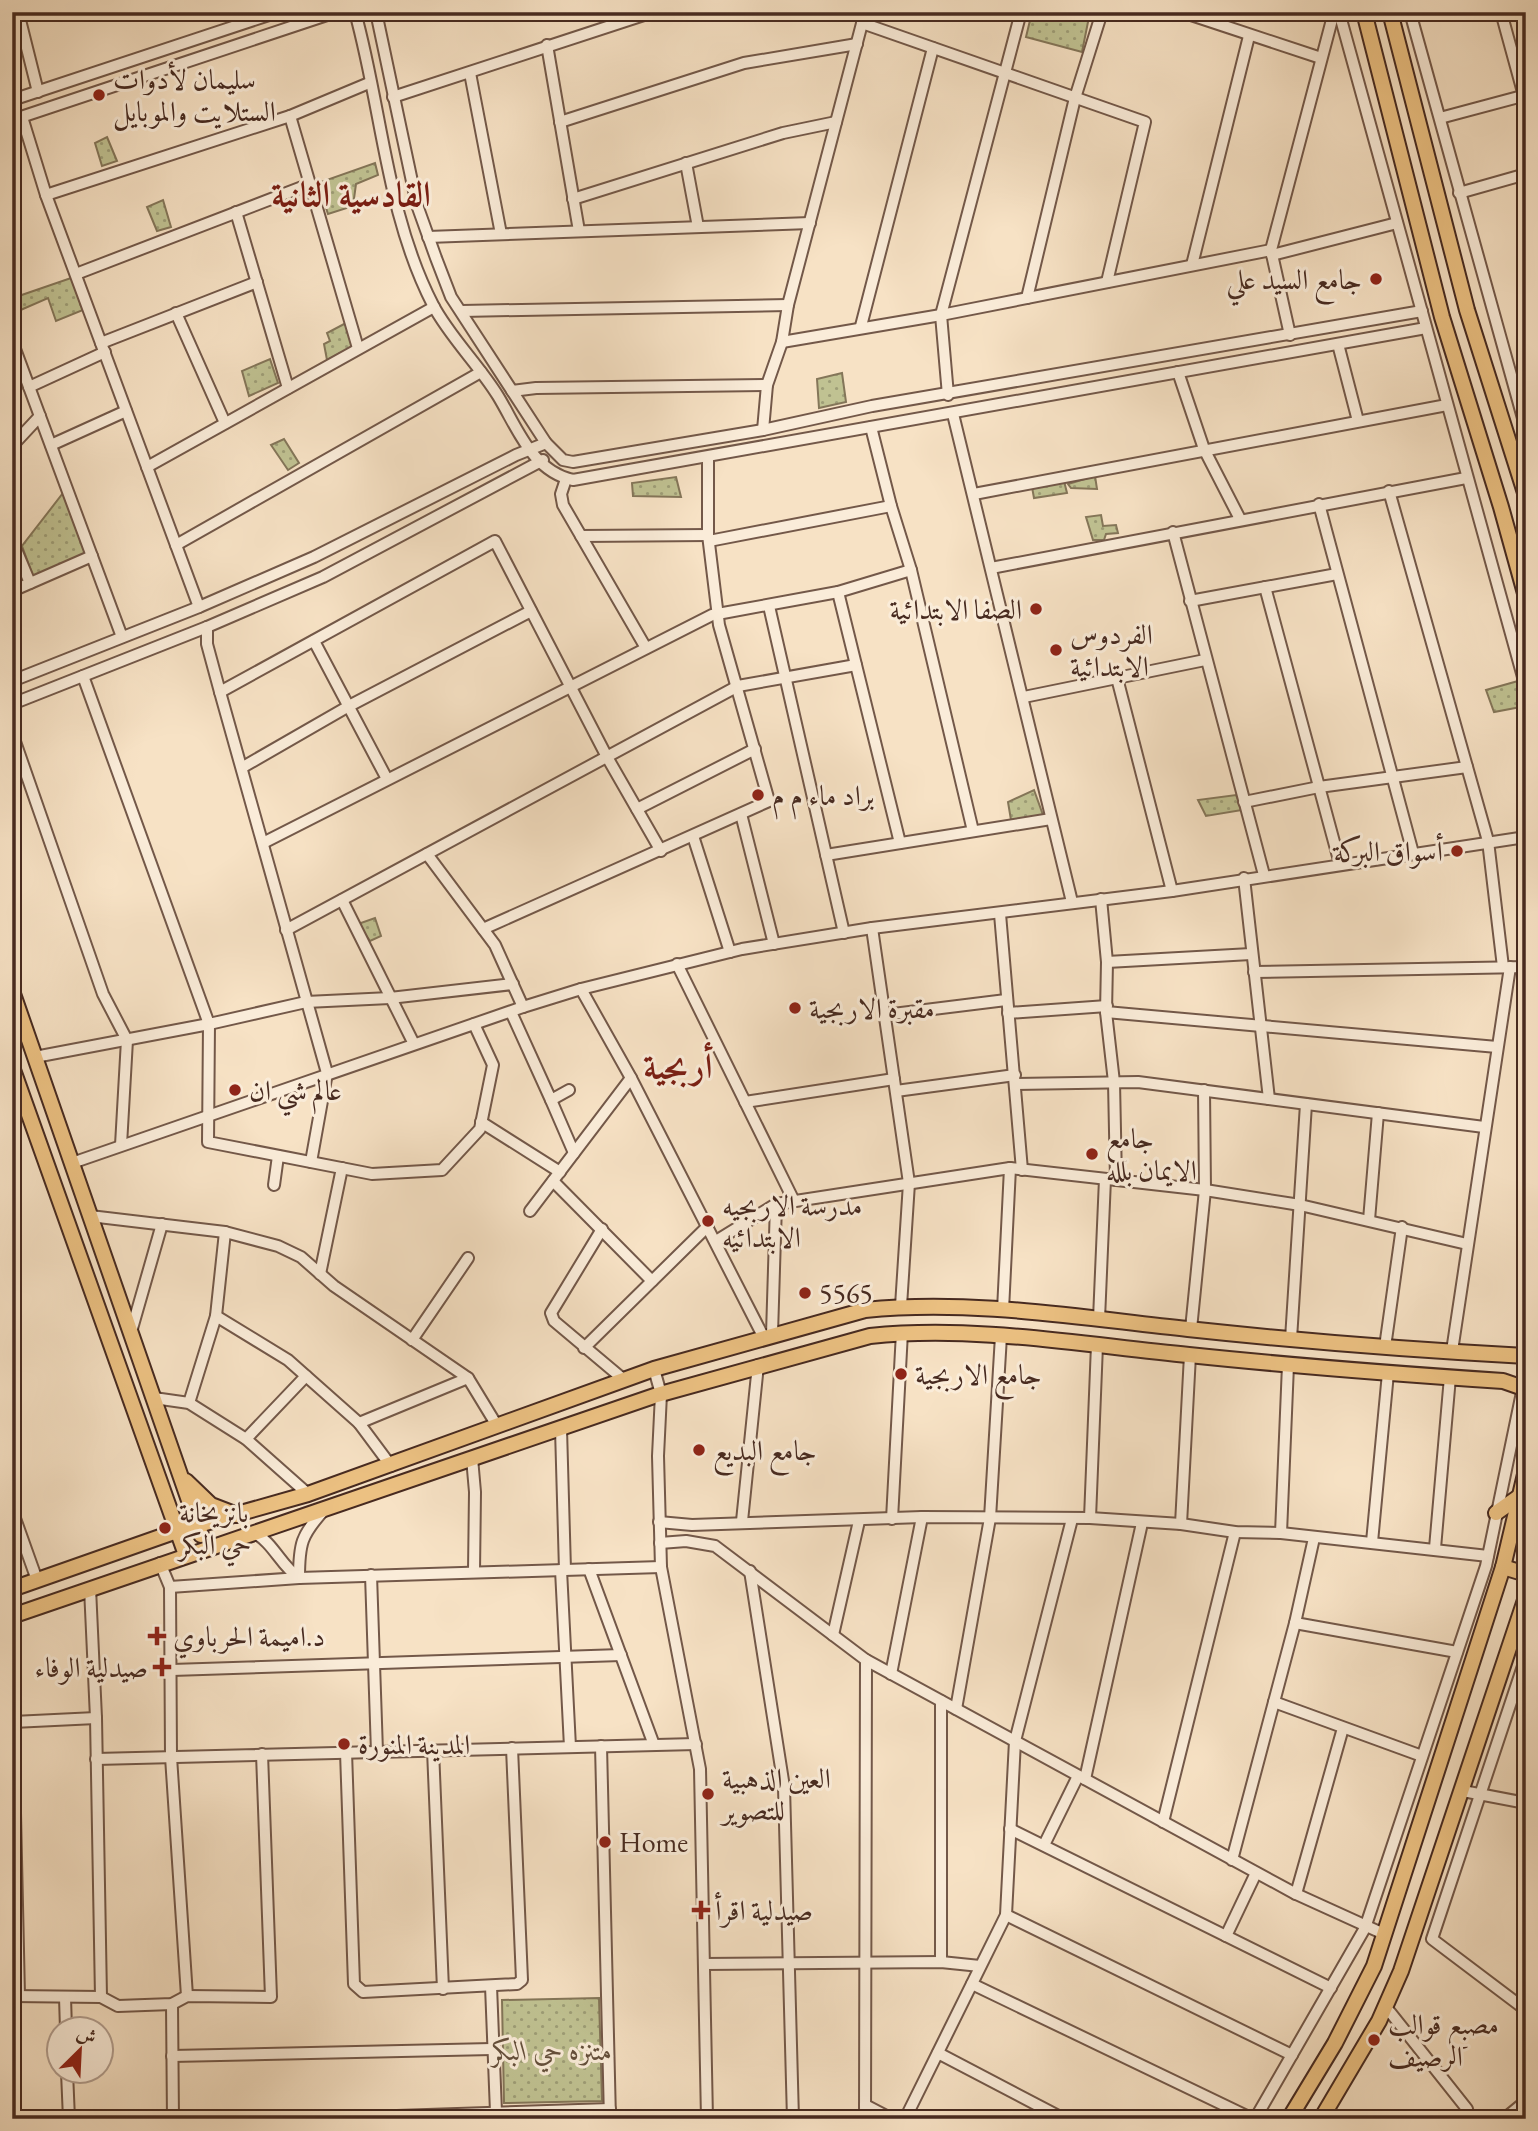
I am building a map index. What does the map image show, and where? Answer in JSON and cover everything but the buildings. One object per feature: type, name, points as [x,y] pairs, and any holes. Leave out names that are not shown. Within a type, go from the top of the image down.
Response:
[{"type":"main road","points":[[1364,12],[1442,317],[1502,507],[1526,597]]},
{"type":"main road","points":[[1390,12],[1467,310],[1526,496]]},
{"type":"main road","points":[[12,990],[205,1548]]},
{"type":"main road","points":[[12,1033],[20,1028],[21,1017]]},
{"type":"main road","points":[[37,1063],[24,1062],[14,1072],[186,1555]]},
{"type":"main road","points":[[12,1589],[177,1531],[239,1516],[391,1466],[496,1424],[654,1368],[866,1310],[901,1306],[1003,1310],[1291,1339],[1526,1356]]},
{"type":"main road","points":[[12,1616],[160,1563],[661,1394],[870,1336],[902,1332],[1001,1336],[1288,1365],[1525,1383]]},
{"type":"main road","points":[[1468,1378],[1470,1353]]},
{"type":"main road","points":[[143,1440],[165,1432]]},
{"type":"main road","points":[[1289,2119],[1355,2006],[1384,1934],[1503,1567],[1526,1470]]},
{"type":"main road","points":[[180,1473],[211,1505],[239,1516]]},
{"type":"main road","points":[[132,1547],[154,1535],[164,1521],[162,1491]]},
{"type":"main road","points":[[1496,1513],[1520,1496]]},
{"type":"main road","points":[[1503,1567],[1526,1574]]},
{"type":"main road","points":[[1321,2119],[1384,2009],[1414,1935],[1526,1597]]},
{"type":"street","points":[[18,12],[38,92]]},
{"type":"street","points":[[199,607],[17,118],[336,12]]},
{"type":"street","points":[[355,12],[398,210],[434,307],[481,372],[529,450],[539,462],[566,479],[733,453],[1426,328]]},
{"type":"street","points":[[376,12],[417,205],[451,297],[546,443],[563,460],[573,462],[763,430],[872,406],[1422,311]]},
{"type":"street","points":[[393,97],[635,15],[653,12]]},
{"type":"street","points":[[948,395],[941,315],[1021,12]]},
{"type":"street","points":[[1027,298],[1075,98],[1102,12]]},
{"type":"street","points":[[1182,12],[1321,58]]},
{"type":"street","points":[[1290,335],[1271,252],[1334,12]]},
{"type":"street","points":[[1339,12],[1526,688]]},
{"type":"street","points":[[1410,12],[1526,429]]},
{"type":"street","points":[[1440,118],[1525,95],[1501,12]]},
{"type":"street","points":[[12,100],[274,13]]},
{"type":"street","points":[[763,430],[767,385],[782,342],[788,305],[863,18],[933,48],[1145,122],[1107,282]]},
{"type":"street","points":[[1192,265],[1249,36]]},
{"type":"street","points":[[559,122],[744,63],[857,44]]},
{"type":"street","points":[[178,45],[174,55],[185,63]]},
{"type":"street","points":[[547,45],[579,231]]},
{"type":"street","points":[[861,326],[933,48]]},
{"type":"street","points":[[470,73],[501,234]]},
{"type":"street","points":[[46,195],[290,116],[369,83]]},
{"type":"street","points":[[290,116],[358,348]]},
{"type":"street","points":[[573,199],[783,133],[836,122]]},
{"type":"street","points":[[686,163],[698,227]]},
{"type":"street","points":[[1459,193],[1526,174]]},
{"type":"street","points":[[76,274],[310,184]]},
{"type":"street","points":[[236,212],[288,388]]},
{"type":"street","points":[[428,237],[810,223]]},
{"type":"street","points":[[782,342],[861,326],[941,315],[1271,252],[1397,223]]},
{"type":"street","points":[[29,387],[103,347],[176,313],[257,282]]},
{"type":"street","points":[[462,311],[788,305]]},
{"type":"street","points":[[147,467],[434,307]]},
{"type":"street","points":[[176,313],[225,423]]},
{"type":"street","points":[[12,341],[122,637]]},
{"type":"street","points":[[1338,344],[1358,421]]},
{"type":"street","points":[[1126,363],[1131,380]]},
{"type":"street","points":[[176,545],[481,372]]},
{"type":"street","points":[[1178,372],[1204,449],[1240,519]]},
{"type":"street","points":[[512,391],[536,388],[767,385]]},
{"type":"street","points":[[974,494],[1447,405]]},
{"type":"street","points":[[51,445],[126,411]]},
{"type":"street","points":[[953,414],[1024,696],[1072,902]]},
{"type":"street","points":[[12,446],[40,416]]},
{"type":"street","points":[[871,427],[911,570],[973,831]]},
{"type":"street","points":[[731,435],[733,453]]},
{"type":"street","points":[[12,681],[199,607],[314,557],[546,443]]},
{"type":"street","points":[[12,704],[207,628],[323,577],[555,452]]},
{"type":"street","points":[[483,929],[769,802],[718,614],[709,538],[708,457]]},
{"type":"street","points":[[991,568],[1466,478]]},
{"type":"street","points":[[566,479],[561,494],[563,505],[646,648]]},
{"type":"street","points":[[1389,491],[1488,841],[1506,967],[1497,1047],[1452,1351]]},
{"type":"street","points":[[1319,504],[1413,853]]},
{"type":"street","points":[[581,536],[709,538],[891,506]]},
{"type":"street","points":[[1172,532],[1264,876]]},
{"type":"street","points":[[220,692],[495,541],[570,688],[661,851]]},
{"type":"street","points":[[17,552],[30,583]]},
{"type":"street","points":[[12,591],[92,556]]},
{"type":"street","points":[[263,844],[646,648],[718,614],[838,592],[911,570]]},
{"type":"street","points":[[1190,601],[1337,573]]},
{"type":"street","points":[[1265,587],[1339,864]]},
{"type":"street","points":[[838,592],[900,843]]},
{"type":"street","points":[[769,606],[844,933]]},
{"type":"street","points":[[243,767],[349,706],[531,611]]},
{"type":"street","points":[[207,628],[207,645],[327,1073],[311,1162]]},
{"type":"street","points":[[314,641],[387,779]]},
{"type":"street","points":[[1024,696],[1205,660]]},
{"type":"street","points":[[286,930],[738,687],[856,664]]},
{"type":"street","points":[[83,676],[209,1024],[208,1142],[372,1174],[442,1170],[480,1129],[493,1065],[474,1024]]},
{"type":"street","points":[[1117,678],[1172,891]]},
{"type":"street","points":[[12,733],[103,995],[127,1040],[121,1145]]},
{"type":"street","points":[[637,810],[755,749]]},
{"type":"street","points":[[1244,802],[1319,787],[1467,767]]},
{"type":"street","points":[[741,814],[774,944]]},
{"type":"street","points":[[826,855],[1051,818]]},
{"type":"street","points":[[693,836],[730,951]]},
{"type":"street","points":[[72,1163],[523,1007],[581,989],[730,951],[872,928],[1172,891],[1526,837]]},
{"type":"street","points":[[427,854],[495,945],[523,1007]]},
{"type":"street","points":[[1244,878],[1269,1099]]},
{"type":"street","points":[[1099,1319],[1110,1179],[1114,1082],[1101,899]]},
{"type":"street","points":[[342,900],[414,1044]]},
{"type":"street","points":[[1000,914],[1015,1079],[1016,1169],[1003,1310]]},
{"type":"street","points":[[872,928],[909,1183],[901,1306]]},
{"type":"street","points":[[1107,962],[1251,954]]},
{"type":"street","points":[[677,964],[794,1201]]},
{"type":"street","points":[[1254,972],[1526,967]]},
{"type":"street","points":[[37,1063],[127,1040],[306,1002],[390,998],[513,984]]},
{"type":"street","points":[[581,989],[768,1335]]},
{"type":"street","points":[[885,1015],[1006,1000]]},
{"type":"street","points":[[1008,1013],[1107,1009],[1497,1047]]},
{"type":"street","points":[[511,1012],[574,1153]]},
{"type":"street","points":[[530,1211],[631,1078]]},
{"type":"street","points":[[745,1102],[895,1085],[1015,1079],[1138,1082],[1484,1127]]},
{"type":"street","points":[[551,1100],[569,1090]]},
{"type":"street","points":[[1191,1329],[1205,1190],[1204,1090]]},
{"type":"street","points":[[1291,1339],[1306,1104]]},
{"type":"street","points":[[1370,1220],[1378,1113]]},
{"type":"street","points":[[481,1122],[556,1177],[652,1281]]},
{"type":"street","points":[[274,1185],[278,1156]]},
{"type":"street","points":[[320,1274],[342,1168]]},
{"type":"street","points":[[716,1241],[776,1204],[1016,1169],[1205,1190],[1300,1205],[1467,1244]]},
{"type":"street","points":[[768,1335],[776,1204]]},
{"type":"street","points":[[90,1216],[225,1232],[301,1257],[320,1274],[468,1378],[496,1424]]},
{"type":"street","points":[[131,1332],[162,1224]]},
{"type":"street","points":[[583,1348],[708,1226]]},
{"type":"street","points":[[1385,1347],[1402,1227]]},
{"type":"street","points":[[602,1229],[551,1313],[554,1321],[583,1348],[623,1379]]},
{"type":"street","points":[[189,1403],[216,1317],[225,1232]]},
{"type":"street","points":[[412,1340],[468,1258]]},
{"type":"street","points":[[216,1317],[288,1360],[359,1423],[391,1466]]},
{"type":"street","points":[[892,1519],[902,1332]]},
{"type":"street","points":[[956,1709],[990,1518],[1001,1336]]},
{"type":"street","points":[[1090,1518],[1097,1345]]},
{"type":"street","points":[[1181,1524],[1191,1356]]},
{"type":"street","points":[[742,1521],[758,1365]]},
{"type":"street","points":[[1281,1533],[1288,1365]]},
{"type":"street","points":[[654,1368],[661,1394],[661,1567],[700,1769],[707,2119]]},
{"type":"street","points":[[1372,1542],[1388,1373]]},
{"type":"street","points":[[246,1439],[306,1376]]},
{"type":"street","points":[[1435,1548],[1450,1377]]},
{"type":"street","points":[[359,1423],[468,1378]]},
{"type":"street","points":[[972,1984],[1254,2119],[1365,1928],[1488,1556],[1525,1383]]},
{"type":"street","points":[[154,1398],[189,1403],[246,1439],[308,1494]]},
{"type":"street","points":[[561,1429],[564,1657],[570,1747]]},
{"type":"street","points":[[472,1458],[475,1493],[474,1572]]},
{"type":"street","points":[[299,1578],[299,1546],[308,1527],[326,1508]]},
{"type":"street","points":[[12,1510],[37,1580]]},
{"type":"street","points":[[891,1674],[922,1517]]},
{"type":"street","points":[[659,1522],[692,1525],[742,1521],[859,1521],[922,1517],[1090,1518],[1181,1524],[1235,1532],[1281,1533],[1488,1556]]},
{"type":"street","points":[[905,2119],[1006,1915],[1015,1741],[1073,1519]]},
{"type":"street","points":[[833,1635],[859,1521]]},
{"type":"street","points":[[1044,1845],[1081,1777],[1142,1523]]},
{"type":"street","points":[[253,1532],[275,1549],[285,1568],[299,1578]]},
{"type":"street","points":[[1163,1822],[1235,1532]]},
{"type":"street","points":[[1232,1860],[1295,1623],[1314,1538]]},
{"type":"street","points":[[660,1543],[705,1542],[750,1571],[866,1660],[1296,1894],[1365,1928],[1384,1934]]},
{"type":"street","points":[[160,1563],[170,1587],[171,1757],[187,1996]]},
{"type":"street","points":[[170,1587],[371,1575],[661,1567]]},
{"type":"street","points":[[589,1569],[654,1745]]},
{"type":"street","points":[[750,1571],[784,1787],[793,2119]]},
{"type":"street","points":[[371,1575],[377,1752]]},
{"type":"street","points":[[90,1588],[96,1718],[101,1997]]},
{"type":"street","points":[[1295,1623],[1457,1652]]},
{"type":"street","points":[[172,1670],[621,1656]]},
{"type":"street","points":[[1526,1657],[1432,1939],[1522,2007],[1526,1998]]},
{"type":"street","points":[[865,2119],[866,1660]]},
{"type":"street","points":[[941,1701],[941,1962]]},
{"type":"street","points":[[1274,1702],[1422,1756]]},
{"type":"street","points":[[96,1718],[13,1722],[16,1996],[101,1997],[118,2006],[172,2004],[187,1996],[271,1997],[273,1991],[262,1755]]},
{"type":"street","points":[[1296,1894],[1343,1728]]},
{"type":"street","points":[[96,1759],[695,1744]]},
{"type":"street","points":[[306,2119],[496,2112],[610,2114],[601,1746]]},
{"type":"street","points":[[346,1752],[354,1984],[363,1992],[517,1984],[524,1975],[512,1748]]},
{"type":"street","points":[[433,1750],[443,1989]]},
{"type":"street","points":[[1463,1791],[1526,1803]]},
{"type":"street","points":[[1010,1829],[1331,1988]]},
{"type":"street","points":[[1226,1936],[1256,1872]]},
{"type":"street","points":[[1006,1915],[1292,2055]]},
{"type":"street","points":[[705,1964],[865,1965],[941,1962],[980,1966]]},
{"type":"street","points":[[491,1986],[496,2112]]},
{"type":"street","points":[[65,1997],[66,2016]]},
{"type":"street","points":[[172,2004],[173,2119]]},
{"type":"street","points":[[1390,2012],[1467,2109],[1469,2119]]},
{"type":"street","points":[[172,2056],[492,2049]]},
{"type":"street","points":[[938,2053],[1064,2119]]},
{"type":"street","points":[[68,2086],[69,2119]]},
{"type":"street","points":[[1509,2115],[1526,2101]]},
{"type":"street","points":[[865,2105],[892,2119]]},
{"type":"green space","points":[[1032,12],[1090,12],[1082,52],[1026,37]]},
{"type":"green space","points":[[107,137],[117,161],[102,166],[95,143]]},
{"type":"green space","points":[[375,163],[378,175],[356,184],[353,206],[328,214],[318,183]]},
{"type":"green space","points":[[163,200],[171,227],[157,231],[147,207]]},
{"type":"green space","points":[[71,278],[83,310],[56,321],[48,298],[16,312],[13,298]]},
{"type":"green space","points":[[346,323],[354,346],[327,360],[324,344],[330,341],[327,333]]},
{"type":"green space","points":[[270,359],[278,383],[249,396],[242,371]]},
{"type":"green space","points":[[842,373],[846,402],[819,408],[817,379]]},
{"type":"green space","points":[[284,439],[299,463],[288,470],[271,445]]},
{"type":"green space","points":[[1095,476],[1097,489],[1071,488],[1068,484]]},
{"type":"green space","points":[[676,477],[681,497],[633,496],[632,483]]},
{"type":"green space","points":[[1064,481],[1067,493],[1034,498],[1032,487]]},
{"type":"green space","points":[[63,493],[88,554],[33,576],[22,546]]},
{"type":"green space","points":[[1101,515],[1103,526],[1116,525],[1118,533],[1106,534],[1104,540],[1093,540],[1086,517]]},
{"type":"green space","points":[[1518,681],[1526,706],[1494,712],[1486,690]]},
{"type":"green space","points":[[1034,790],[1043,815],[1011,820],[1008,802]]},
{"type":"green space","points":[[1236,795],[1242,810],[1206,816],[1198,800]]},
{"type":"green space","points":[[375,918],[381,936],[370,941],[358,924]]},
{"type":"green space","name":"متنزه حي البكر","points":[[599,1998],[602,2101],[504,2103],[502,2000]]},
{"type":"place","name":"سليمان لأدوات الستلايت والموبايل","points":[[99,95]]},
{"type":"place","name":"جامع السيد علي","points":[[1376,279]]},
{"type":"place","name":"الصفا الابتدائية","points":[[1036,609]]},
{"type":"place","name":"الفردوس الابتدائية","points":[[1056,650]]},
{"type":"place","name":"براد ماء م م","points":[[758,795]]},
{"type":"place","name":"أسواق البركة","points":[[1457,851]]},
{"type":"place","name":"مقبرة الاربجية","points":[[795,1008]]},
{"type":"place","name":"عالم شي ان","points":[[235,1090]]},
{"type":"place","name":"جامع الايمان بلله","points":[[1092,1154]]},
{"type":"place","name":"مدرسة الاربجيه الابتدائيه","points":[[708,1221]]},
{"type":"place","name":"5565","points":[[805,1293]]},
{"type":"place","name":"جامع الاربجية","points":[[901,1374]]},
{"type":"place","name":"جامع البديع","points":[[699,1450]]},
{"type":"place","name":"بانزيخانة حي البكر","points":[[165,1528]]},
{"type":"place","name":"د.اميمة الحرباوي","points":[[157,1636]]},
{"type":"place","name":"صيدلية الوفاء","points":[[162,1667]]},
{"type":"place","name":"المدينة المنورة","points":[[344,1744]]},
{"type":"place","name":"العين الذهبية للتصوير","points":[[708,1794]]},
{"type":"place","name":"Home","points":[[605,1842]]},
{"type":"place","name":"صيدلية اقرأ","points":[[701,1910]]},
{"type":"place","name":"مصبع قوالب الرصيف","points":[[1374,2040]]},
{"type":"district","name":"القادسية الثانية","points":[[351,193]]},
{"type":"district","name":"أربجية","points":[[678,1065]]}]
